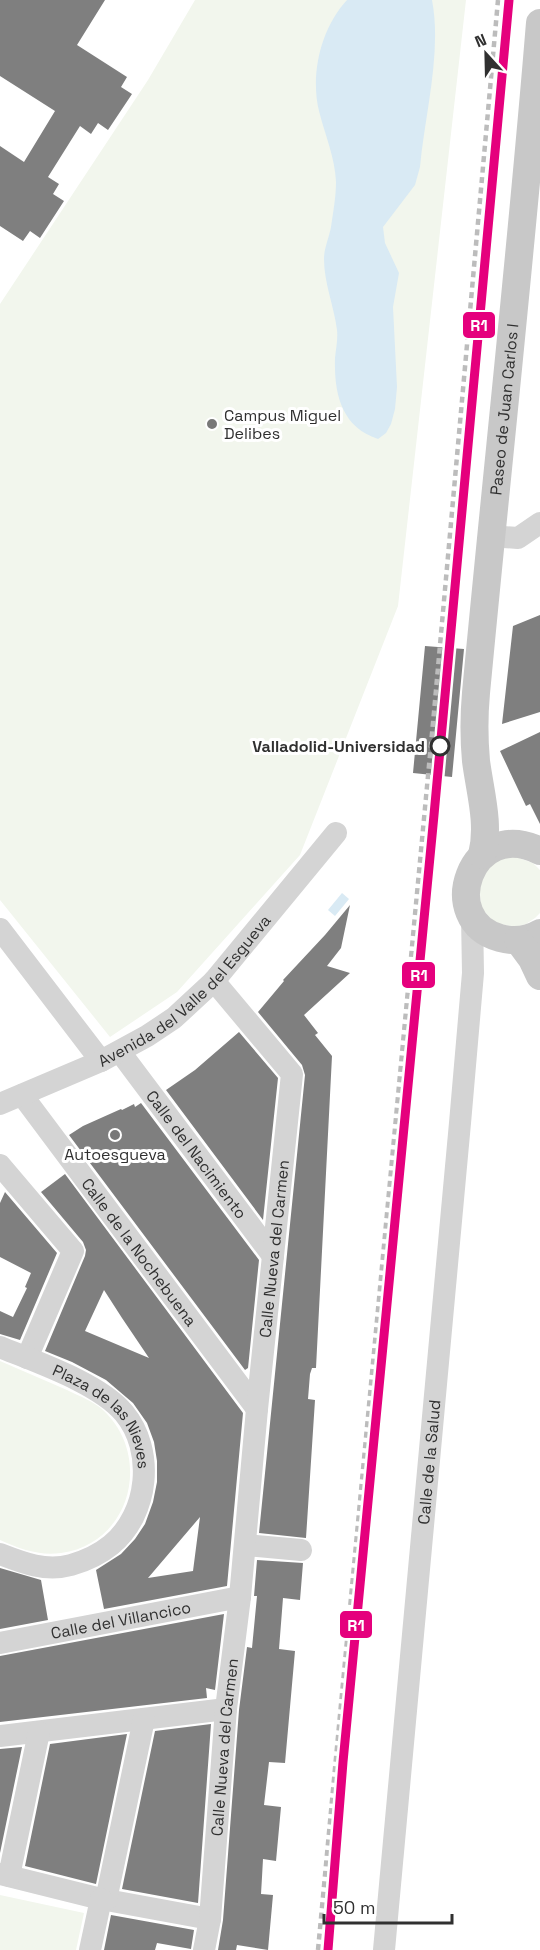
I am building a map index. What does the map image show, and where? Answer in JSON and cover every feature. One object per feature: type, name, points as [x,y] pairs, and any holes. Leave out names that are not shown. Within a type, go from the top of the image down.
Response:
[{"type":"main road","name":"Paseo de Juan Carlos I","points":[[482,855],[486,832],[476,757],[475,711],[490,536],[527,183],[540,23]]},
{"type":"main road","name":"Paseo de Juan Carlos I","points":[[482,795],[491,814],[509,837],[529,847]]},
{"type":"main road","points":[[529,847],[496,847],[482,855],[467,879],[466,898],[472,916],[493,936],[523,938],[540,976]]},
{"type":"street","points":[[490,536],[518,538],[540,523]]},
{"type":"street","name":"Avenida del Valle del Esgueva","points":[[6,1099],[110,1057],[160,1028],[214,981],[336,833]]},
{"type":"street","name":"Calle de la Salud","points":[[384,1950],[436,1394],[472,973],[472,916]]},
{"type":"street","name":"Calle del Nacimiento","points":[[0,929],[110,1057],[273,1256]]},
{"type":"street","name":"Calle de la Salud","points":[[472,973],[487,948],[523,938]]},
{"type":"street","name":"Calle Nueva del Carmen","points":[[204,1950],[210,1919],[226,1709],[240,1598],[292,1074],[214,981]]},
{"type":"street","name":"Calle de la Nochebuena","points":[[6,1099],[257,1409]]},
{"type":"street","points":[[1,1171],[73,1251],[27,1358]]},
{"type":"street","name":"Plaza de las Nieves","points":[[0,1347],[96,1389],[111,1400],[125,1414],[135,1431],[142,1451],[144,1473],[137,1510],[127,1527],[112,1544],[93,1557],[69,1566],[48,1567],[31,1566],[0,1554]]},
{"type":"street","points":[[245,1545],[301,1550]]},
{"type":"street","name":"Calle del Villancico","points":[[0,1643],[240,1598]]},
{"type":"street","points":[[0,1736],[226,1709]]},
{"type":"street","points":[[90,1950],[104,1900],[144,1719]]},
{"type":"street","points":[[39,1731],[5,1875],[104,1900],[210,1919]]},
{"type":"shaded area","name":"Campus Miguel Delibes","points":[[195,0],[466,0],[398,606],[300,855],[177,992],[110,1037],[0,900],[0,304],[148,80]]},
{"type":"shaded area","points":[[347,0],[432,0],[435,20],[432,83],[420,167],[415,185],[383,227],[385,243],[399,273],[393,307],[397,387],[391,424],[386,433],[378,439],[365,434],[356,426],[342,407],[338,396],[335,371],[337,330],[324,268],[336,182],[332,155],[319,111],[317,67],[330,24]]},
{"type":"shaded area","points":[[513,856],[533,863],[540,870],[540,913],[526,924],[516,927],[495,923],[481,908],[479,877],[493,861]]},
{"type":"shaded area","points":[[342,893],[349,899],[335,916],[328,910]]},
{"type":"shaded area","points":[[0,1361],[90,1401],[103,1410],[118,1429],[127,1450],[130,1473],[127,1495],[118,1516],[104,1533],[85,1546],[61,1553],[37,1553],[0,1540]]},
{"type":"shaded area","points":[[0,1895],[84,1913],[76,1950],[0,1950]]},
{"type":"building","points":[[0,0],[105,0],[77,45],[127,77],[121,87],[132,94],[108,130],[98,123],[91,134],[80,126],[48,177],[59,184],[53,194],[64,201],[40,238],[30,231],[23,241],[0,226],[0,146],[24,162],[55,111],[0,76]]},
{"type":"building","points":[[540,615],[540,712],[502,724],[513,626]]},
{"type":"building","points":[[425,646],[464,649],[452,777],[413,773]]},
{"type":"building","points":[[540,732],[540,824],[530,804],[526,806],[500,751]]},
{"type":"building","points":[[350,905],[341,948],[327,966],[350,973],[304,1015],[318,1033],[315,1035],[332,1056],[316,1368],[312,1368],[310,1374],[308,1399],[315,1400],[306,1538],[259,1533],[305,1075],[302,1065],[258,1012],[283,980]]},
{"type":"building","points":[[239,1032],[278,1078],[263,1220],[166,1090],[195,1070]]},
{"type":"building","points":[[141,1103],[259,1260],[248,1368],[245,1370],[69,1135],[121,1109],[134,1104],[135,1107]]},
{"type":"building","points":[[65,1174],[243,1413],[227,1586],[104,1609],[96,1570],[121,1554],[145,1524],[157,1482],[157,1461],[154,1442],[147,1423],[133,1403],[106,1380],[45,1351],[86,1250],[83,1242],[41,1192]],"holes":[[[104,1290],[122,1318],[149,1358],[85,1331]],[[200,1517],[193,1571],[148,1578]]]},
{"type":"building","points":[[5,1192],[57,1253],[20,1340],[0,1334],[0,1311],[13,1317],[27,1288],[25,1287],[31,1273],[0,1257],[0,1203]]},
{"type":"building","points":[[257,1560],[303,1563],[300,1600],[283,1598],[279,1649],[295,1651],[285,1763],[269,1762],[264,1805],[281,1807],[276,1861],[263,1859],[261,1894],[273,1895],[268,1950],[237,1945],[236,1950],[218,1950],[223,1920],[239,1710],[247,1647],[252,1648],[257,1596],[254,1596]]},
{"type":"building","points":[[0,1568],[41,1580],[48,1620],[0,1629]]},
{"type":"building","points":[[224,1614],[215,1690],[206,1688],[207,1698],[0,1722],[0,1656]]},
{"type":"building","points":[[211,1724],[198,1903],[122,1889],[155,1731]]},
{"type":"building","points":[[127,1734],[96,1884],[25,1866],[50,1744]]},
{"type":"building","points":[[22,1747],[0,1853],[0,1749]]},
{"type":"building","points":[[111,1915],[194,1930],[191,1949],[157,1943],[155,1950],[104,1950]]},
{"type":"railway","points":[[318,1950],[498,0]]},
{"type":"transit line","name":"R1","points":[[328,1950],[343,1762],[509,0]]},
{"type":"place","name":"Campus Miguel Delibes","points":[[212,424]]},
{"type":"place","name":"Valladolid-Universidad","points":[[440,746]]},
{"type":"place","name":"Autoesgueva","points":[[115,1135]]}]
